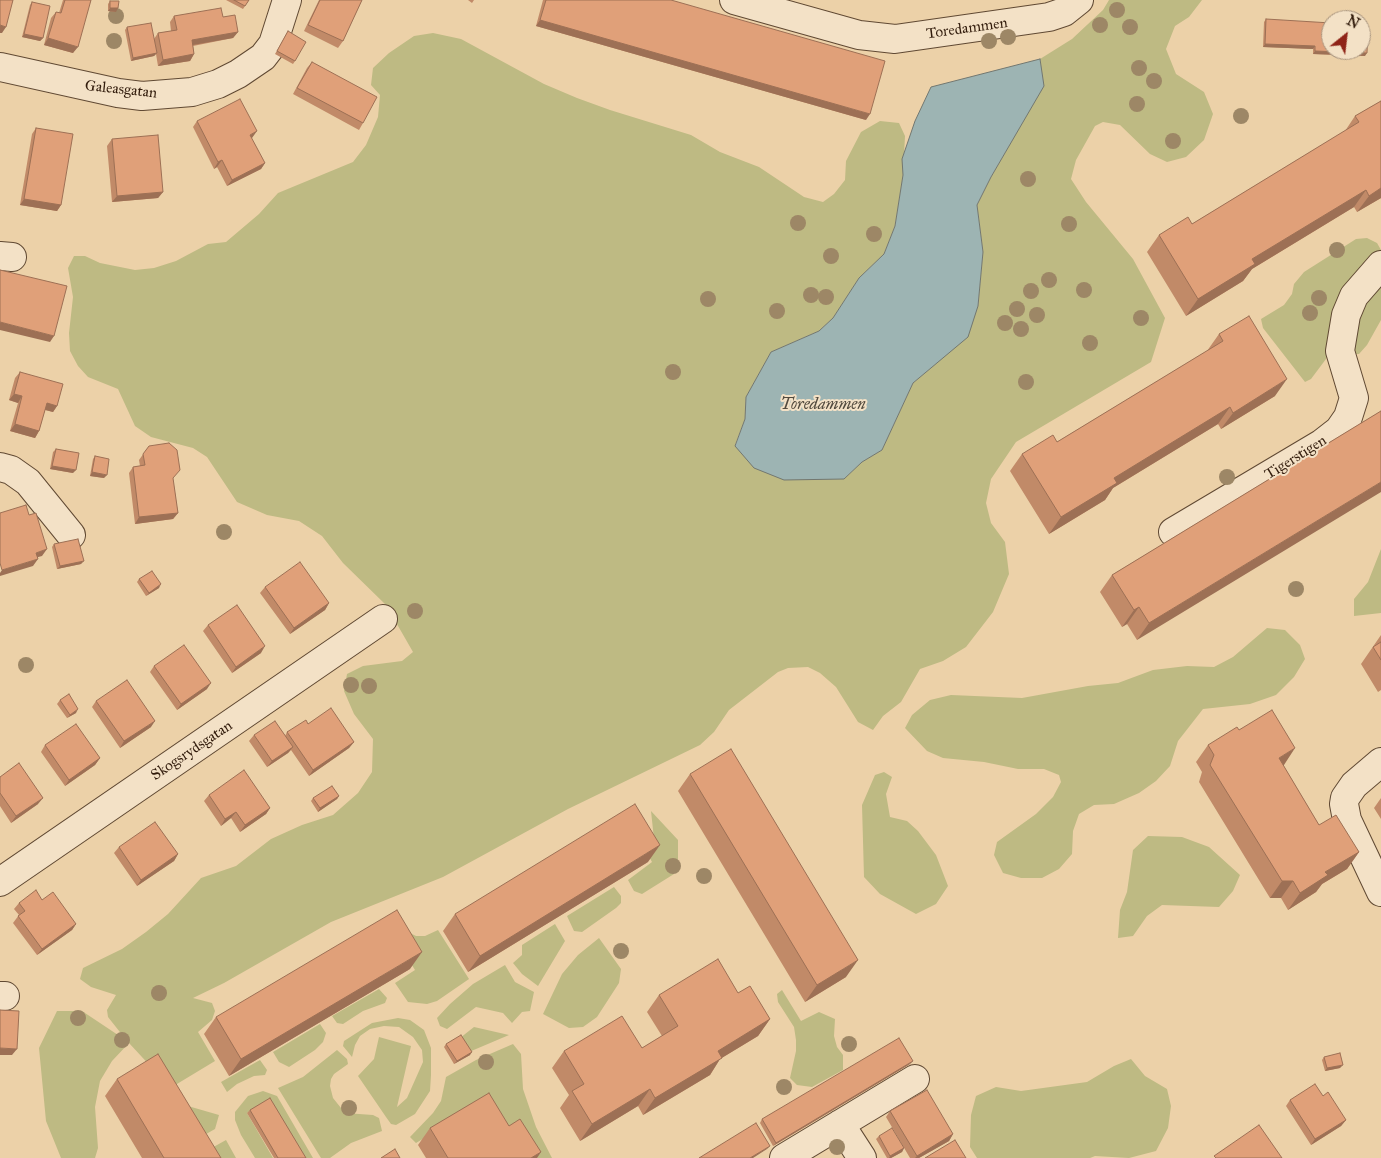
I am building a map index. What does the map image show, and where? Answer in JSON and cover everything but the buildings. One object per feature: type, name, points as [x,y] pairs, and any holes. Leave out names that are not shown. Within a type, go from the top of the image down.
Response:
[{"type":"street","name":"Galeasgatan","points":[[0,67],[118,94],[142,96],[192,92],[218,84],[238,74],[263,57],[273,44],[287,0]]},
{"type":"street","name":"Toredammen","points":[[734,0],[859,35],[895,39],[1049,17],[1064,12],[1079,0]]},
{"type":"street","name":"Tigerstigen","points":[[1173,532],[1321,444],[1339,430],[1348,417],[1354,398],[1340,351],[1346,315],[1354,296],[1381,265]]},
{"type":"street","points":[[0,467],[11,470],[28,482],[71,535]]},
{"type":"street","name":"Skogsrydsgatan","points":[[0,882],[382,619]]},
{"type":"street","points":[[1381,762],[1354,785],[1345,798],[1344,804],[1347,820],[1381,892]]},
{"type":"street","points":[[784,1158],[915,1079]]},
{"type":"street","points":[[840,1124],[862,1158]]},
{"type":"shaded area","points":[[1109,0],[1202,0],[1189,17],[1175,26],[1166,49],[1176,74],[1204,92],[1213,114],[1204,140],[1186,157],[1167,162],[1150,154],[1120,125],[1103,122],[1095,126],[1076,160],[1071,179],[1086,202],[1133,259],[1165,318],[1151,362],[1016,442],[991,479],[986,503],[991,523],[1005,542],[1009,574],[993,612],[966,647],[943,661],[920,669],[901,702],[883,716],[873,730],[858,722],[836,687],[820,673],[808,667],[788,668],[778,672],[729,710],[714,732],[700,745],[568,809],[443,877],[331,922],[224,983],[193,998],[212,1003],[215,1011],[212,1020],[198,1032],[215,1061],[167,1090],[154,1070],[129,1043],[112,1061],[100,1081],[95,1107],[98,1148],[95,1158],[61,1158],[46,1121],[39,1048],[57,1011],[82,1011],[127,1041],[108,1017],[107,1010],[116,995],[91,987],[80,979],[83,968],[122,949],[146,932],[168,914],[201,878],[236,866],[271,839],[302,825],[333,815],[358,793],[372,772],[373,739],[354,714],[344,691],[347,674],[363,666],[402,661],[413,652],[386,605],[343,563],[322,536],[299,521],[267,515],[237,502],[207,457],[193,448],[151,437],[135,426],[118,389],[88,377],[78,366],[70,351],[69,333],[73,297],[68,268],[74,256],[85,256],[100,263],[135,270],[154,268],[176,261],[208,244],[226,242],[259,214],[278,193],[353,162],[366,145],[378,117],[380,95],[371,85],[373,68],[389,53],[414,36],[433,33],[461,39],[544,84],[610,110],[691,135],[720,152],[759,167],[804,197],[823,202],[834,194],[845,180],[846,161],[861,132],[880,121],[899,123],[905,136],[903,175],[895,226],[884,254],[859,278],[833,318],[819,331],[771,352],[746,397],[745,419],[735,445],[844,479],[862,462],[882,450],[913,383],[935,364],[978,306],[983,252],[977,205],[1043,86],[1040,59],[1072,39],[1103,10]]},
{"type":"shaded area","points":[[1367,238],[1377,243],[1381,250],[1355,278],[1332,347],[1326,359],[1311,379],[1305,382],[1263,328],[1261,319],[1284,305],[1292,294],[1294,284],[1304,272],[1356,239]]},
{"type":"shaded area","points":[[1381,279],[1381,320],[1367,345],[1359,354],[1352,354],[1354,313]]},
{"type":"shaded area","points":[[1381,549],[1381,613],[1354,616],[1354,599],[1368,582]]},
{"type":"shaded area","points":[[1267,628],[1285,630],[1300,645],[1305,659],[1294,677],[1276,695],[1250,704],[1203,709],[1178,741],[1170,766],[1156,781],[1139,793],[1114,804],[1094,805],[1079,814],[1073,831],[1072,854],[1059,869],[1042,878],[1021,878],[1003,873],[994,855],[997,842],[1036,814],[1053,797],[1061,782],[1059,775],[1044,769],[1018,769],[984,762],[943,758],[927,751],[905,728],[912,715],[930,700],[951,695],[1022,698],[1088,686],[1118,683],[1153,670],[1187,666],[1214,667],[1233,657]]},
{"type":"shaded area","points":[[884,772],[892,777],[886,794],[890,817],[907,821],[918,831],[936,855],[948,886],[936,904],[916,914],[880,894],[864,877],[862,805],[875,775]]},
{"type":"shaded area","points":[[651,811],[678,840],[678,864],[674,874],[642,894],[634,891],[628,880],[652,862],[643,846],[654,839]]},
{"type":"shaded area","points":[[1148,836],[1182,837],[1209,847],[1240,875],[1233,891],[1219,907],[1162,905],[1147,916],[1133,936],[1118,938],[1120,910],[1127,892],[1133,850]]},
{"type":"shaded area","points":[[614,887],[621,896],[621,903],[582,932],[574,931],[567,916]]},
{"type":"shaded area","points":[[391,914],[408,932],[416,936],[425,936],[438,930],[469,979],[437,1001],[427,1004],[408,1002],[395,983],[415,970],[384,920]]},
{"type":"shaded area","points":[[555,924],[565,941],[538,986],[522,974],[513,963],[522,955],[522,945]]},
{"type":"shaded area","points":[[599,938],[621,969],[619,983],[597,1017],[583,1027],[569,1028],[543,1014],[562,974],[578,955]]},
{"type":"shaded area","points":[[505,965],[515,982],[534,992],[530,1011],[522,1012],[512,1023],[503,1013],[476,1007],[447,1029],[440,1026],[437,1018],[450,1004],[473,984]]},
{"type":"shaded area","points":[[379,989],[387,998],[385,1003],[363,1011],[343,1024],[337,1023],[332,1016]]},
{"type":"shaded area","points":[[782,990],[801,1021],[819,1012],[835,1019],[834,1036],[837,1047],[843,1055],[843,1070],[812,1087],[797,1085],[790,1078],[796,1051],[796,1040],[794,1027],[778,1002],[777,994]]},
{"type":"shaded area","points":[[398,1018],[410,1020],[424,1030],[431,1048],[431,1075],[430,1091],[415,1114],[396,1125],[391,1124],[358,1076],[374,1059],[379,1037],[411,1046],[397,1107],[407,1098],[423,1062],[422,1050],[413,1037],[399,1027],[384,1026],[370,1029],[360,1036],[352,1057],[343,1046],[344,1041],[372,1023]]},
{"type":"shaded area","points":[[320,1024],[326,1033],[323,1042],[315,1050],[289,1067],[279,1062],[273,1052]]},
{"type":"shaded area","points":[[474,1027],[509,1035],[469,1052],[460,1038]]},
{"type":"shaded area","points":[[513,1044],[521,1054],[523,1089],[536,1127],[552,1158],[524,1158],[477,1107],[416,1143],[410,1137],[433,1113],[441,1101],[446,1077],[476,1060]]},
{"type":"shaded area","points":[[337,1050],[347,1059],[348,1064],[334,1074],[331,1079],[330,1086],[333,1098],[345,1113],[373,1115],[379,1118],[382,1131],[351,1143],[330,1158],[321,1158],[278,1088],[303,1077]]},
{"type":"shaded area","points":[[1131,1059],[1145,1076],[1167,1089],[1171,1106],[1168,1128],[1156,1151],[1129,1158],[1095,1156],[1090,1158],[977,1158],[970,1147],[971,1115],[976,1096],[996,1087],[1021,1091],[1087,1082],[1114,1066]]},
{"type":"shaded area","points":[[260,1060],[267,1070],[265,1075],[254,1076],[237,1084],[227,1092],[221,1082]]},
{"type":"shaded area","points":[[263,1091],[277,1096],[313,1158],[303,1158],[268,1101],[247,1113],[273,1158],[255,1158],[241,1135],[235,1120],[235,1112],[248,1096]]},
{"type":"shaded area","points":[[181,1104],[219,1115],[215,1129],[192,1142]]},
{"type":"shaded area","points":[[226,1140],[236,1158],[203,1158],[201,1154]]},
{"type":"water","name":"Toredammen","points":[[1040,59],[1044,86],[991,177],[977,205],[983,252],[978,306],[968,337],[913,383],[882,450],[862,462],[844,479],[784,480],[754,468],[735,446],[745,419],[746,397],[771,352],[819,331],[833,318],[859,278],[884,254],[895,226],[903,175],[902,159],[915,121],[931,87]]}]
